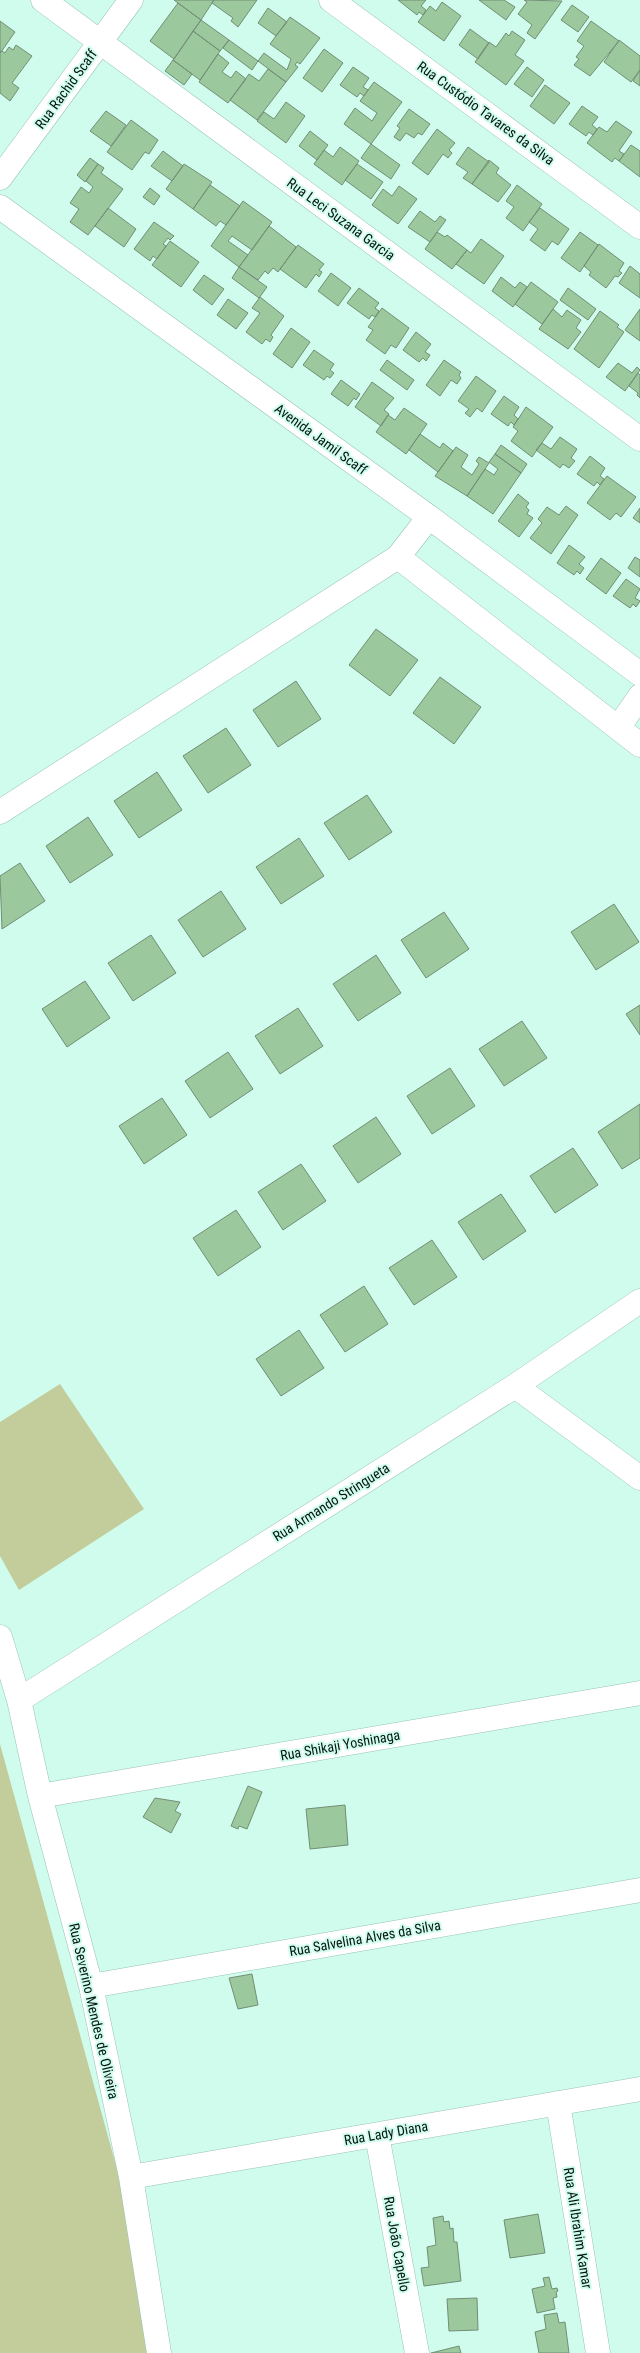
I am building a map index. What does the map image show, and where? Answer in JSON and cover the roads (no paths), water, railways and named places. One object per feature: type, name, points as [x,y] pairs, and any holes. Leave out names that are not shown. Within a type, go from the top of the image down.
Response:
[{"type":"street","name":"Rua Leci Suzana Garcia","points":[[43,0],[640,439]]},
{"type":"street","name":"Rua Rachid Scaff","points":[[0,178],[131,0]]},
{"type":"street","name":"Rua Custódio Tavares da Silva","points":[[331,0],[640,227]]},
{"type":"street","name":"Avenida Jamil Scaff","points":[[0,207],[430,517],[640,674]]},
{"type":"street","points":[[0,812],[398,557],[430,517]]},
{"type":"street","points":[[398,557],[640,745]]},
{"type":"street","points":[[618,728],[640,696]]},
{"type":"street","name":"Rua Armando Stringueta","points":[[19,1700],[515,1386],[640,1301]]},
{"type":"street","points":[[515,1386],[640,1478]]},
{"type":"street","name":"Rua Severino Mendes de Oliveira","points":[[0,1637],[19,1700],[40,1796],[91,1986],[131,2177],[159,2353]]},
{"type":"street","name":"Rua Shikaji Yoshinaga","points":[[40,1796],[640,1693]]},
{"type":"street","name":"Rua Salvelina Alves da Silva","points":[[91,1986],[640,1890]]},
{"type":"street","name":"Rua Lady Diana","points":[[131,2177],[640,2089]]},
{"type":"street","name":"Rua Ali Ibrahim Kamar","points":[[558,2103],[598,2353]]},
{"type":"street","name":"Rua João Capello","points":[[377,2135],[417,2353]]}]
